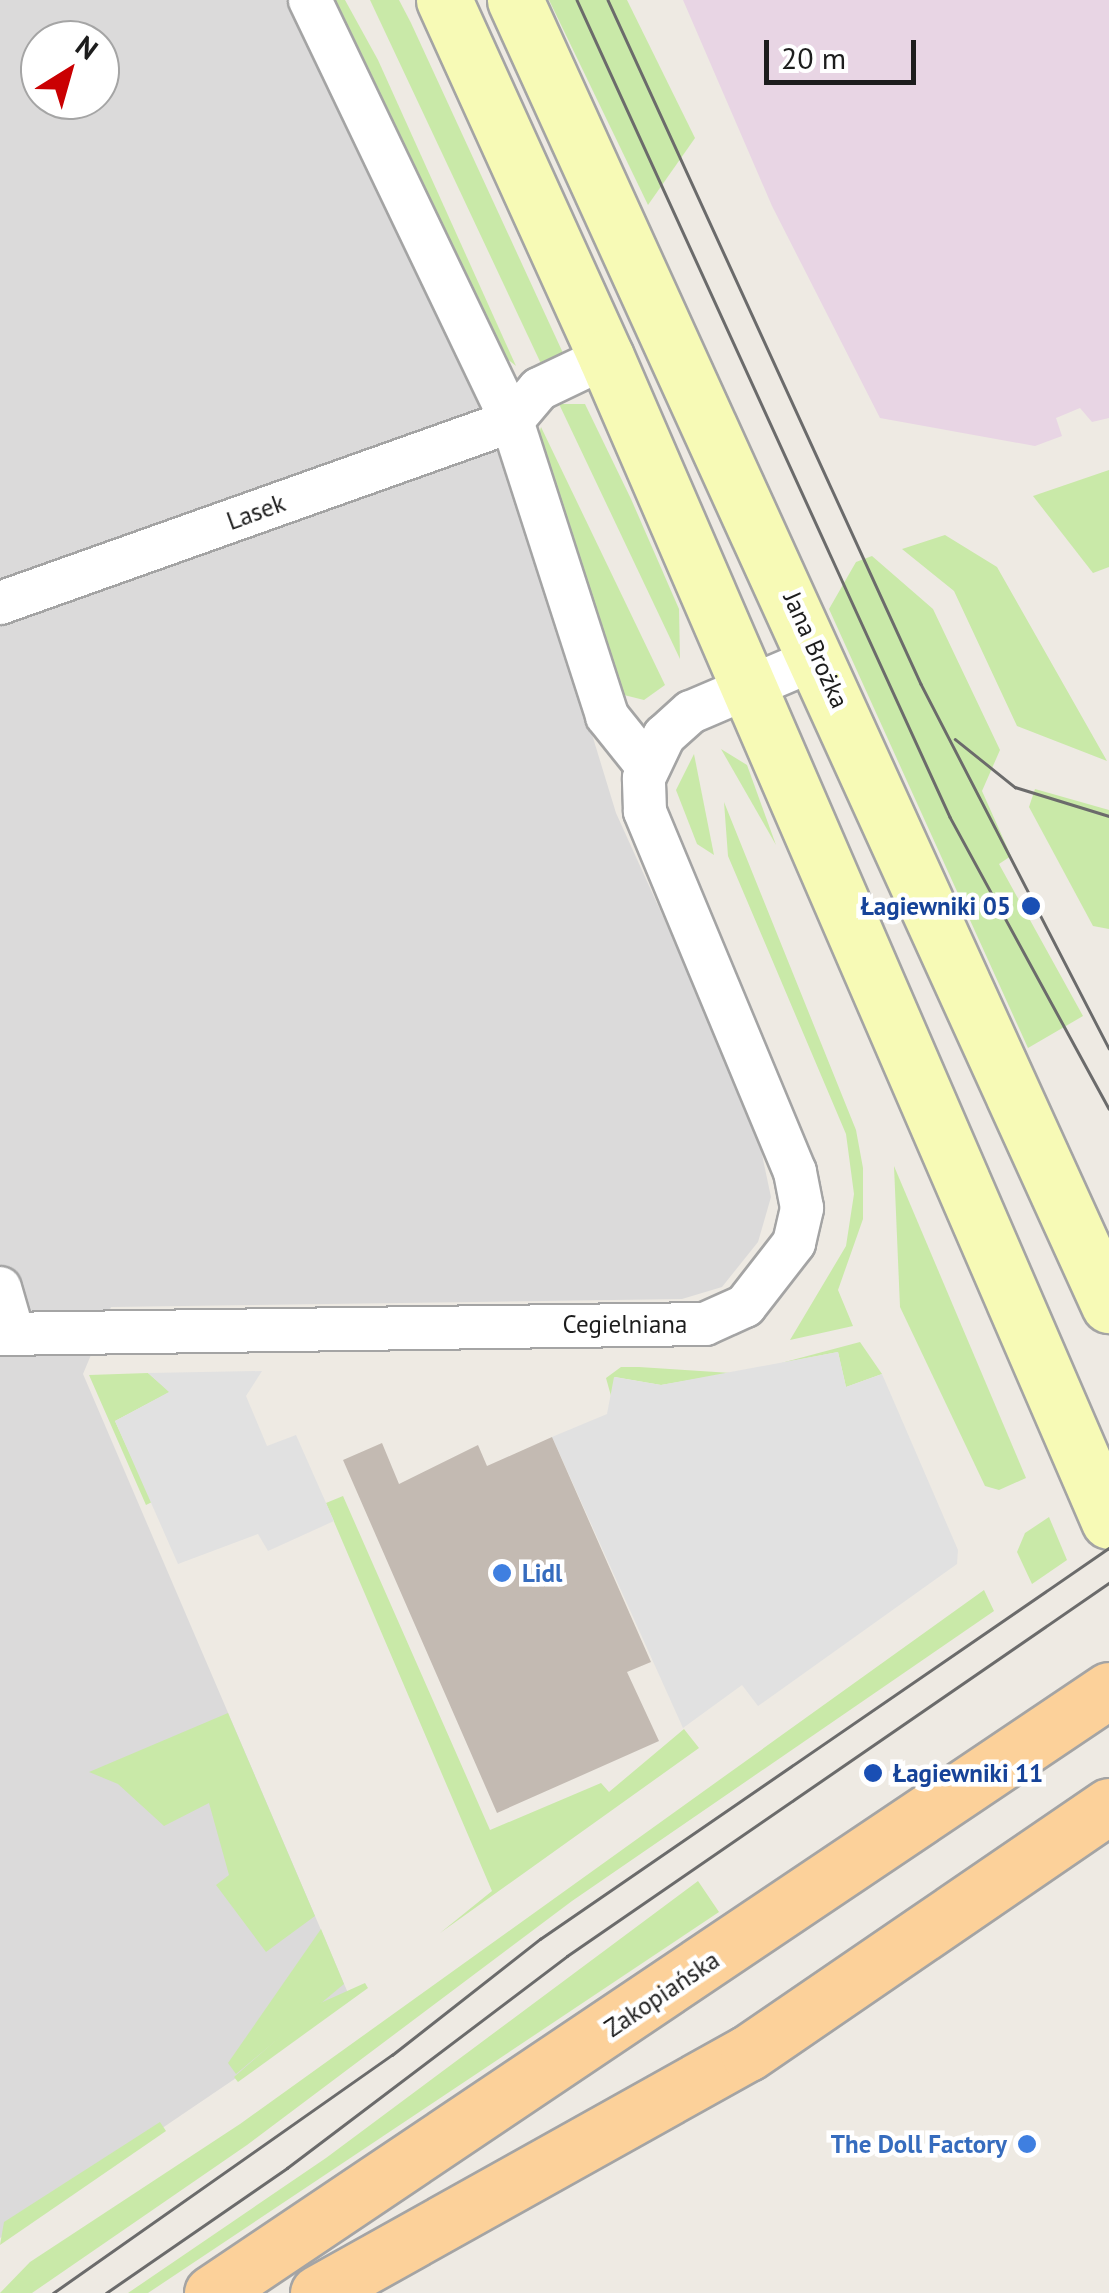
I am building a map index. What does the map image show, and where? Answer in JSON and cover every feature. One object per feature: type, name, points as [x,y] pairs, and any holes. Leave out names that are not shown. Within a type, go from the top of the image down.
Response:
[{"type":"main road","points":[[444,0],[606,357],[1109,1521]]},
{"type":"main road","name":"Jana Brożka","points":[[515,0],[820,657],[1109,1305]]},
{"type":"main road","name":"Zakopiańska","points":[[212,2293],[1109,1690]]},
{"type":"main road","points":[[318,2293],[748,2053],[1109,1806]]},
{"type":"street","points":[[310,0],[512,421],[607,716],[646,766],[676,722],[820,657]]},
{"type":"street","points":[[512,421],[540,389],[606,357]]},
{"type":"street","name":"Lasek","points":[[0,603],[512,421]]},
{"type":"street","name":"Cegielniana","points":[[6,1334],[706,1324],[745,1306],[794,1243],[802,1208],[795,1172],[645,811],[646,766]]},
{"type":"street","points":[[0,1288],[6,1334]]},
{"type":"shaded area","points":[[0,0],[305,0],[490,400],[616,813],[754,1117],[771,1197],[758,1242],[722,1287],[682,1299],[111,1307],[83,1374],[351,2000],[0,2238]]},
{"type":"shaded area","points":[[683,0],[1109,0],[1109,418],[1092,422],[1080,408],[1056,418],[1062,436],[1035,446],[880,418],[772,206]]},
{"type":"shaded area","points":[[838,1352],[846,1387],[882,1374],[958,1550],[957,1564],[758,1706],[742,1685],[683,1728],[552,1437],[607,1414],[614,1377],[661,1385]]},
{"type":"shaded area","points":[[262,1371],[246,1396],[267,1446],[296,1435],[334,1521],[268,1551],[258,1534],[178,1564],[115,1421],[169,1392],[148,1373]]},
{"type":"green space","points":[[333,0],[345,0],[378,60],[516,366],[496,350]]},
{"type":"green space","points":[[370,0],[399,0],[411,23],[563,353],[544,370]]},
{"type":"green space","points":[[549,0],[627,0],[695,138],[648,205]]},
{"type":"green space","points":[[559,404],[585,404],[631,499],[679,609],[680,659]]},
{"type":"green space","points":[[541,427],[665,685],[644,700],[616,693],[537,442]]},
{"type":"green space","points":[[1109,470],[1109,567],[1093,573],[1033,496]]},
{"type":"green space","points":[[945,535],[997,567],[1107,761],[1017,726],[954,591],[902,549]]},
{"type":"green space","points":[[872,556],[933,609],[1000,750],[982,791],[1011,856],[999,864],[1083,1016],[1028,1048],[829,609],[856,562]]},
{"type":"green space","points":[[721,749],[747,765],[776,845]]},
{"type":"green space","points":[[694,754],[714,855],[697,844],[676,790]]},
{"type":"green space","points":[[1035,789],[1109,810],[1109,929],[1093,926],[1029,807]]},
{"type":"green space","points":[[724,802],[856,1130],[863,1168],[863,1219],[838,1290],[853,1326],[790,1340],[846,1246],[854,1194],[846,1134],[728,856]]},
{"type":"green space","points":[[894,1166],[1026,1478],[999,1490],[985,1486],[900,1307]]},
{"type":"green space","points":[[860,1342],[882,1374],[846,1387],[838,1352],[781,1363]]},
{"type":"green space","points":[[621,1367],[731,1373],[661,1385],[615,1377],[611,1396],[606,1378]]},
{"type":"green space","points":[[148,1373],[170,1392],[115,1421],[152,1502],[146,1505],[89,1375]]},
{"type":"green space","points":[[343,1496],[490,1830],[601,1783],[609,1792],[684,1729],[699,1748],[440,1933],[492,1891],[326,1503]]},
{"type":"green space","points":[[1049,1517],[1067,1560],[1032,1584],[1017,1552],[1025,1533]]},
{"type":"green space","points":[[984,1590],[994,1611],[572,1901],[247,2145],[32,2293],[0,2293],[30,2262],[240,2124]]},
{"type":"green space","points":[[228,1713],[315,1916],[266,1952],[216,1885],[229,1875],[209,1803],[164,1826],[118,1784],[89,1772]]},
{"type":"green space","points":[[698,1881],[719,1912],[148,2293],[128,2293],[326,2158]]},
{"type":"green space","points":[[321,1929],[344,1984],[236,2074],[228,2063]]},
{"type":"green space","points":[[365,1983],[368,1988],[238,2082],[234,2077],[316,2005]]},
{"type":"green space","points":[[160,2122],[166,2131],[0,2245],[4,2222]]},
{"type":"building","name":"Lidl","points":[[552,1437],[651,1662],[627,1672],[659,1741],[497,1813],[343,1460],[382,1443],[399,1484],[478,1445],[487,1466]]},
{"type":"tram line","points":[[577,0],[950,817],[1109,1109]]},
{"type":"tram line","points":[[608,0],[921,684],[1109,1048]]},
{"type":"tram line","points":[[955,739],[1015,787],[1109,816]]},
{"type":"tram line","points":[[53,2293],[392,2055],[540,1939],[1109,1548]]},
{"type":"tram line","points":[[106,2293],[287,2168],[567,1956],[1109,1583]]},
{"type":"place","name":"Łagiewniki 05","points":[[1031,906]]},
{"type":"place","name":"Lidl","points":[[502,1573]]},
{"type":"place","name":"Łagiewniki 11","points":[[873,1773]]},
{"type":"place","name":"The Doll Factory","points":[[1027,2144]]}]
